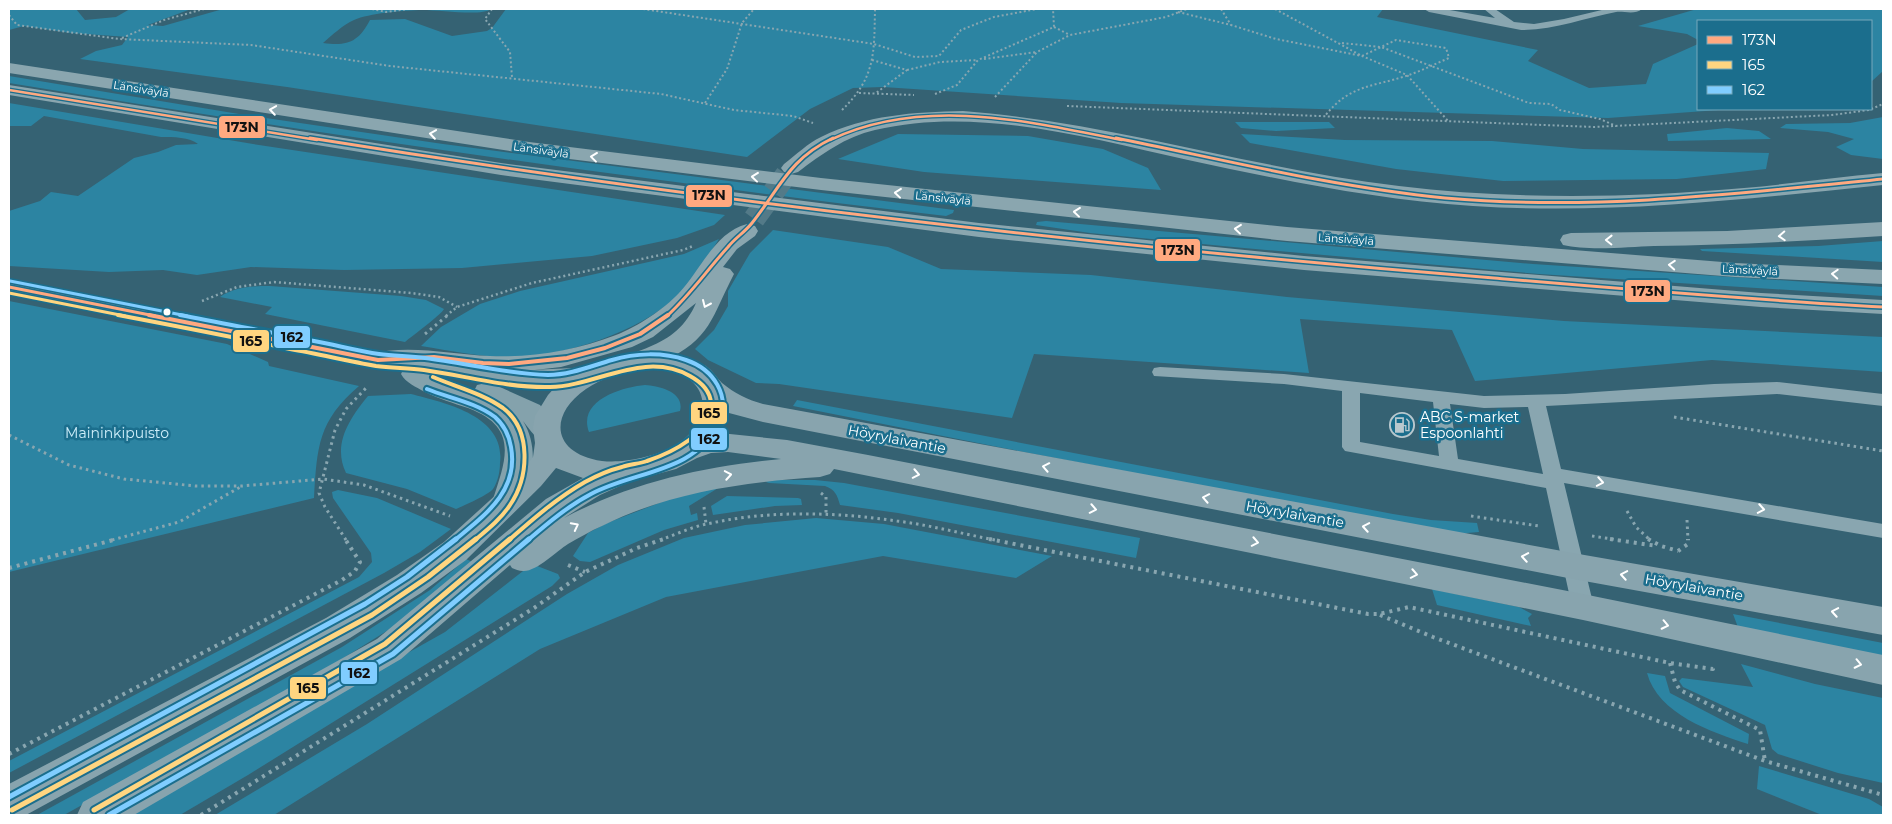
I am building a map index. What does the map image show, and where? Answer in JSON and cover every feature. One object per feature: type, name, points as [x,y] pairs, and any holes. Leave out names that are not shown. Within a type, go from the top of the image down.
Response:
[{"type":"highway","name":"Länsiväylä","points":[[9,68],[529,148],[821,184],[1287,234],[1735,270],[1883,277]]},
{"type":"highway","name":"Länsiväylä","points":[[9,90],[501,169],[979,230],[1304,263],[1761,300],[1883,307]]},
{"type":"highway","points":[[791,168],[801,158],[824,142],[856,129],[905,118],[954,116],[1021,120],[1305,178],[1358,187],[1497,201],[1600,203],[1670,200],[1883,179]]},
{"type":"highway","points":[[378,360],[431,357],[490,364],[526,363],[561,359],[623,342],[644,332],[687,299],[729,244],[750,225],[710,295],[698,323],[689,334],[660,353],[639,361]]},
{"type":"highway","points":[[1287,234],[1639,241],[1785,236],[1883,229]]},
{"type":"main road","points":[[9,287],[378,360],[424,364],[506,378],[550,381],[573,378],[617,365],[639,361],[663,361],[685,366],[703,376],[714,389],[717,404],[714,420],[704,435],[688,450]]},
{"type":"main road","points":[[378,360],[414,374],[446,391],[492,407],[503,416],[514,431],[519,446],[516,474],[508,499]]},
{"type":"main road","points":[[9,804],[346,623],[409,584],[455,551],[538,471],[547,459],[548,418],[554,404],[579,381],[596,372]]},
{"type":"main road","points":[[414,374],[492,392],[530,411],[560,456],[577,466],[600,472],[625,472],[648,468],[709,443],[728,442],[787,450],[868,464],[1583,607],[1883,670]]},
{"type":"main road","name":"Höyrylaivantie","points":[[714,389],[738,406],[763,413],[1573,566],[1883,620]]},
{"type":"main road","points":[[97,815],[449,614],[550,538],[615,506],[670,487],[733,474],[773,469],[868,464]]},
{"type":"main road","points":[[389,649],[557,507],[589,487],[625,472]]},
{"type":"lane","points":[[1429,9],[1512,24],[1546,26],[1597,11],[1637,9]]},
{"type":"lane","points":[[1489,9],[1512,24]]},
{"type":"lane","points":[[1160,372],[1284,379],[1484,402],[1536,402],[1714,390],[1777,388],[1883,400]]},
{"type":"lane","points":[[1351,387],[1351,448],[1449,465],[1553,479],[1618,485],[1883,531]]},
{"type":"lane","points":[[1441,397],[1449,465]]},
{"type":"lane","points":[[1536,402],[1583,607]]},
{"type":"path","points":[[119,39],[164,20],[204,9]]},
{"type":"path","points":[[372,9],[386,12],[408,9]]},
{"type":"path","points":[[492,9],[485,19],[510,52],[512,78]]},
{"type":"path","points":[[643,9],[874,44],[915,57],[939,56],[962,30],[994,17],[1037,9]]},
{"type":"path","points":[[705,103],[728,69],[742,23],[754,9]]},
{"type":"path","points":[[875,9],[874,44],[870,75],[859,93],[920,96]]},
{"type":"path","points":[[1054,9],[1054,28]]},
{"type":"path","points":[[994,98],[1037,52],[1070,34],[1166,17],[1187,9]]},
{"type":"path","points":[[1221,9],[1231,25]]},
{"type":"path","points":[[1275,9],[1362,56],[1407,75],[1449,122]]},
{"type":"path","points":[[1178,12],[1231,25],[1276,39],[1362,56],[1396,40],[1446,48],[1449,58],[1407,75],[1358,87],[1332,106],[1325,116]]},
{"type":"path","points":[[9,15],[17,26],[119,39],[251,45],[390,66],[660,94],[734,110],[793,116],[818,125]]},
{"type":"path","points":[[938,97],[930,96],[957,85],[978,60],[1054,28],[1070,34]]},
{"type":"path","points":[[1339,43],[1381,47],[1431,64],[1529,103],[1551,104],[1560,110],[1600,119],[1618,126]]},
{"type":"path","points":[[875,93],[907,70],[940,62],[978,60],[1037,52]]},
{"type":"path","points":[[872,60],[907,70]]},
{"type":"path","points":[[990,100],[1000,101]]},
{"type":"path","points":[[1064,106],[1449,122],[1618,126],[1832,115],[1870,110]]},
{"type":"path","points":[[424,334],[457,307],[485,297],[532,284],[683,250],[700,243]]},
{"type":"path","points":[[200,302],[224,290],[253,283],[274,282],[411,293],[439,297],[457,307]]},
{"type":"path","points":[[9,754],[342,580],[355,571],[360,562],[325,507],[319,493],[335,430],[346,409],[366,388]]},
{"type":"path","points":[[1667,416],[1883,451]]},
{"type":"path","points":[[9,435],[68,465],[124,479],[196,486],[242,486],[323,479],[364,485],[418,503],[455,519]]},
{"type":"path","points":[[1618,485],[1632,526],[1657,546],[1678,552]]},
{"type":"path","points":[[9,568],[179,522],[215,504],[242,486]]},
{"type":"path","points":[[201,815],[534,608],[585,572],[637,548],[706,524],[754,517],[789,515],[863,516],[899,521],[1368,614],[1380,614],[1410,607],[1670,663],[1713,669],[1714,662]]},
{"type":"path","points":[[1380,614],[1433,638],[1765,761],[1883,795]]},
{"type":"path","points":[[1670,663],[1675,682],[1680,690],[1760,730],[1765,761]]},
{"type":"green space","points":[[9,9],[76,9],[85,20],[116,17],[130,9],[191,9],[148,25],[163,26],[223,9],[491,9],[468,13],[419,10],[368,16],[350,22],[323,43],[339,44],[356,38],[366,28],[370,20],[405,19],[452,36],[487,31],[492,28],[506,9],[1383,9],[1377,17],[1538,50],[1528,61],[1589,88],[1646,84],[1653,64],[1697,44],[1697,110],[1719,110],[1608,118],[1121,103],[883,87],[853,88],[810,109],[747,157],[287,87],[80,59],[96,51],[122,45],[128,37],[71,33],[24,26],[9,30]]},
{"type":"green space","points":[[1697,9],[1883,9],[1883,71],[1872,81],[1872,20],[1697,20],[1697,39],[1687,34],[1638,26]]},
{"type":"green space","points":[[9,76],[239,114],[443,144],[954,210],[953,213],[946,216],[679,183],[455,152],[9,83]]},
{"type":"green space","points":[[9,103],[259,145],[725,215],[714,225],[677,238],[592,256],[462,268],[344,270],[251,267],[197,275],[163,270],[109,272],[9,266],[9,211],[40,201],[51,192],[78,196],[134,158],[176,145],[198,144],[176,137],[161,137],[44,116],[31,126],[9,126]]},
{"type":"green space","points":[[1883,117],[1883,159],[1851,155],[1836,147],[1854,139],[1828,132],[1780,128],[1786,124],[1850,123]]},
{"type":"green space","points":[[1235,122],[1329,122],[1335,128],[1276,131],[1241,128]]},
{"type":"green space","points":[[1727,128],[1759,131],[1771,139],[1668,141],[1667,134]]},
{"type":"green space","points":[[898,134],[1028,136],[1103,149],[1148,168],[1161,190],[924,172],[838,159]]},
{"type":"green space","points":[[1241,134],[1345,140],[1492,141],[1583,149],[1769,153],[1766,169],[1677,179],[1503,181],[1396,169],[1250,143]]},
{"type":"green space","points":[[1046,221],[1533,264],[1883,287],[1883,296],[1539,274],[1233,247],[1090,233],[1036,225],[1037,222]]},
{"type":"green space","points":[[773,230],[888,247],[941,269],[1091,275],[1287,297],[1564,321],[1883,337],[1883,372],[1712,360],[1475,381],[1452,330],[1300,319],[1309,373],[1034,354],[1012,418],[779,384],[756,383],[708,360],[695,349],[714,330],[728,306],[728,291],[750,253]]},
{"type":"green space","points":[[719,239],[694,277],[661,310],[622,331],[600,340],[556,352],[515,357],[480,355],[421,346],[441,327],[480,304],[520,291],[684,254]]},
{"type":"green space","points":[[1883,241],[1883,262],[1702,251],[1700,249],[1818,246]]},
{"type":"green space","points":[[270,286],[401,296],[426,300],[444,309],[405,342],[265,314],[272,307],[220,297],[244,288]]},
{"type":"green space","name":"Maininkipuisto","points":[[9,301],[227,344],[268,362],[269,366],[359,386],[335,411],[322,436],[314,498],[9,572]]},
{"type":"green space","points":[[645,385],[670,391],[679,399],[681,404],[680,411],[589,432],[587,421],[590,411],[604,397],[614,392]]},
{"type":"green space","points":[[411,394],[456,407],[471,414],[484,423],[494,434],[499,447],[500,466],[493,489],[476,500],[456,509],[407,489],[346,473],[342,462],[342,442],[349,422],[368,396]]},
{"type":"green space","points":[[797,400],[1393,514],[1431,520],[1477,523],[1479,532],[1455,534],[998,447],[793,406]]},
{"type":"green space","points":[[767,480],[815,480],[844,483],[1140,538],[1136,558],[898,513],[840,505],[835,493],[825,486],[769,483],[766,482]]},
{"type":"green space","points":[[723,485],[689,506],[691,515],[697,513],[698,520],[664,530],[590,562],[580,561],[573,556],[588,533],[607,523],[672,498]]},
{"type":"green space","points":[[338,490],[377,498],[451,529],[420,552],[384,573],[9,773],[9,761],[359,577],[372,562],[371,553],[333,498],[332,492]]},
{"type":"green space","points":[[727,496],[798,498],[801,499],[802,505],[775,506],[713,515],[711,506]]},
{"type":"green space","points":[[816,518],[884,524],[1052,556],[1016,578],[883,556],[666,597],[540,649],[274,815],[215,815],[367,724],[567,594],[618,565],[684,538],[745,525]]},
{"type":"green space","points":[[466,559],[477,564],[414,614],[313,677],[64,815],[37,815],[342,647],[430,590]]},
{"type":"green space","points":[[532,564],[558,574],[560,578],[552,586],[248,775],[180,815],[119,815],[445,632]]},
{"type":"green space","points":[[1432,589],[1519,607],[1532,614],[1528,618],[1531,626],[1437,605]]},
{"type":"green space","points":[[1733,614],[1883,643],[1883,659],[1739,630]]},
{"type":"green space","points":[[1741,664],[1815,684],[1883,698],[1883,783],[1838,773],[1778,754],[1772,749],[1765,725],[1683,687],[1679,681],[1682,678],[1753,687]]},
{"type":"green space","points":[[1647,673],[1665,676],[1670,693],[1749,734],[1748,744],[1718,734],[1674,710],[1662,700],[1653,687]]},
{"type":"green space","points":[[1759,766],[1869,799],[1883,807],[1883,815],[1822,815],[1757,789]]},
{"type":"tunnel","points":[[754,219],[791,168]]},
{"type":"transit line","name":"173N","points":[[9,90],[501,169],[979,230],[1304,263],[1761,300],[1883,307]]},
{"type":"transit line","name":"173N","points":[[9,287],[378,360],[434,357],[509,364],[567,358],[623,342],[640,334],[666,317],[687,296],[728,247],[748,228],[785,175],[810,151],[840,135],[873,124],[930,116],[979,116],[1027,122],[1075,130],[1348,186],[1415,195],[1477,200],[1540,203],[1634,202],[1727,195],[1883,179]]},
{"type":"transit line","name":"162","points":[[10,281],[379,354],[425,358],[507,372],[550,375],[572,372],[615,359],[638,355],[664,355],[687,360],[707,371],[720,387],[723,405],[719,423],[709,439],[691,455],[650,474],[627,478],[592,493],[561,512],[393,654],[109,815]]},
{"type":"transit line","name":"165","points":[[9,293],[377,366],[423,370],[505,384],[550,387],[574,384],[618,371],[640,367],[662,367],[683,372],[699,381],[708,392],[711,404],[708,418],[699,431],[684,445],[646,462],[623,466],[587,481],[554,502],[385,644],[94,810]]},
{"type":"transit line","name":"165","points":[[12,810],[372,615],[442,566],[503,515],[516,496],[523,472],[523,443],[517,424],[511,415],[493,402],[433,377]]},
{"type":"transit line","name":"162","points":[[9,797],[365,604],[434,557],[492,508],[502,496],[511,470],[512,450],[507,432],[495,417],[477,407],[427,389]]},
{"type":"place","name":"ABC S-market Espoonlahti","points":[[1402,425]]}]
